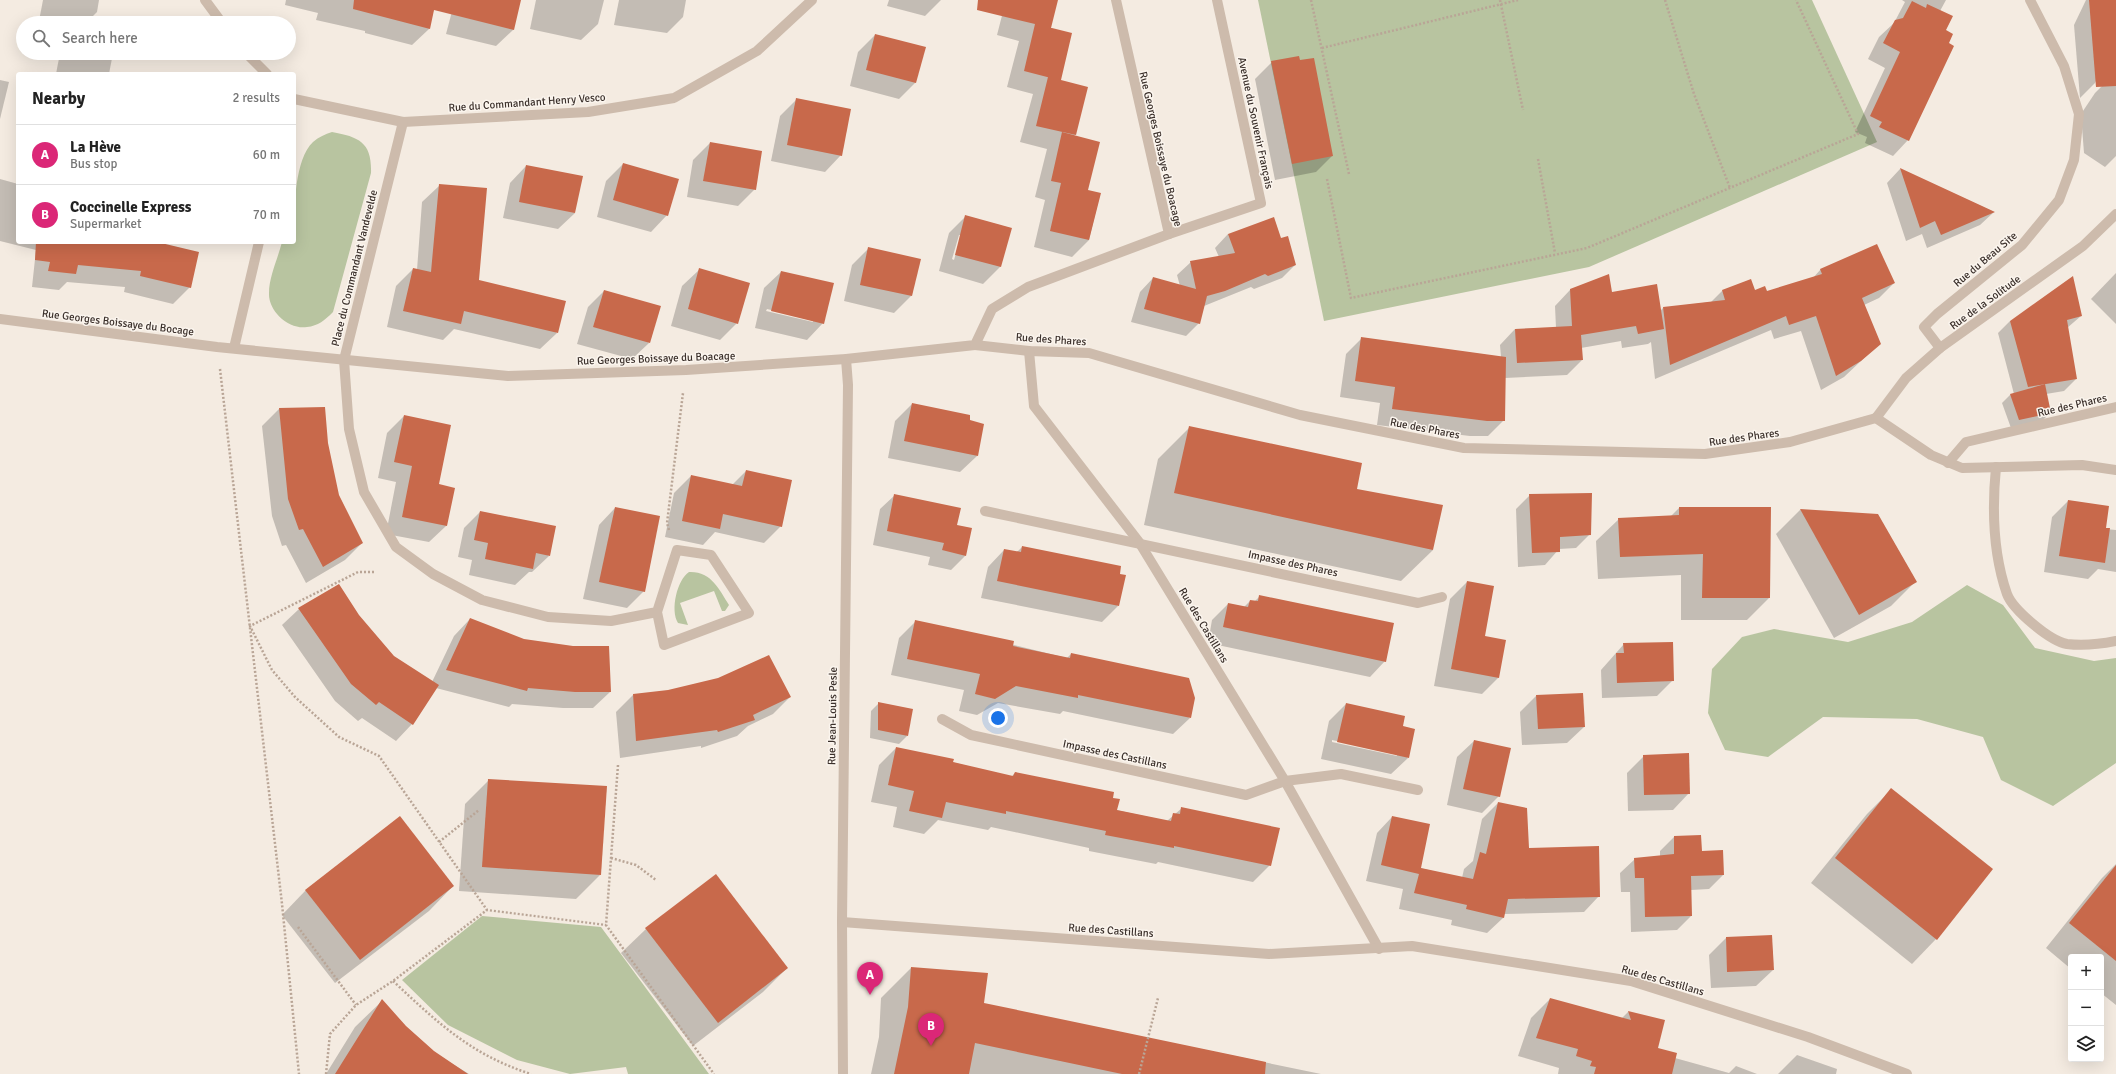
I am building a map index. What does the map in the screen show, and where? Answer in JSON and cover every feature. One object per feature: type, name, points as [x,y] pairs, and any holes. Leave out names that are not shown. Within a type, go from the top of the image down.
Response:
[{"type":"street","points":[[205,0],[217,16]]},
{"type":"street","name":"Rue du Commandant Henry Vesco","points":[[403,122],[588,112],[674,98],[757,51],[812,0]]},
{"type":"street","name":"Rue Georges Boissaye du Boacage","points":[[344,360],[508,376],[686,370],[846,359],[975,345],[992,309],[1028,288],[1169,234],[1116,0]]},
{"type":"street","name":"Avenue du Souvenir Français","points":[[1169,234],[1261,204],[1217,0]]},
{"type":"street","name":"Rue du Beau Site","points":[[1940,348],[1924,327],[1937,314],[2022,245],[2059,200],[2074,160],[2079,114],[2064,66],[2030,0]]},
{"type":"street","points":[[253,60],[265,72]]},
{"type":"street","points":[[296,99],[403,122]]},
{"type":"street","name":"Place du Commandant Vandevelde","points":[[234,348],[344,360],[403,122]]},
{"type":"street","name":"Rue de la Solitude","points":[[1876,418],[1906,378],[1940,348],[2082,246],[2116,214]]},
{"type":"street","points":[[234,348],[259,244]]},
{"type":"street","name":"Rue Georges Boissaye du Bocage","points":[[0,319],[234,348]]},
{"type":"street","name":"Rue des Phares","points":[[975,345],[1029,351],[1088,353],[1300,415],[1464,448],[1705,454],[1790,442],[1876,418]]},
{"type":"street","name":"Rue des Castillans","points":[[1029,351],[1034,406],[1139,542],[1285,781],[1379,949]]},
{"type":"street","name":"Rue Jean-Louis Pesle","points":[[843,1074],[842,922],[847,401],[846,359]]},
{"type":"street","points":[[344,360],[349,429],[364,492],[396,547],[433,574],[482,600],[548,617],[611,621],[656,612]]},
{"type":"street","name":"Rue des Phares","points":[[1948,463],[1966,442],[2116,407]]},
{"type":"street","points":[[1876,418],[1931,455],[1962,468],[2082,465],[2116,470]]},
{"type":"street","points":[[1996,467],[1994,488],[1995,535],[2000,568],[2008,596],[2030,624],[2066,644],[2102,644],[2116,641]]},
{"type":"street","points":[[985,511],[1139,542]]},
{"type":"street","name":"Impasse des Phares","points":[[1139,542],[1418,602],[1442,597]]},
{"type":"street","points":[[677,550],[711,555],[749,613],[664,645],[656,612],[677,550]]},
{"type":"street","name":"Impasse des Castillans","points":[[942,719],[971,735],[1246,795],[1285,781]]},
{"type":"street","points":[[1285,781],[1341,774],[1418,790]]},
{"type":"street","name":"Rue des Castillans","points":[[842,922],[1269,954],[1412,946],[1630,981],[1808,1037],[1907,1074]]},
{"type":"path","points":[[1311,0],[1349,174]]},
{"type":"path","points":[[1500,0],[1523,110]]},
{"type":"path","points":[[1322,48],[1518,0]]},
{"type":"path","points":[[1665,0],[1694,94],[1730,188]]},
{"type":"path","points":[[1327,179],[1351,298],[1555,253],[1587,248],[1858,134],[1796,0]]},
{"type":"path","points":[[1538,159],[1555,253]]},
{"type":"path","points":[[217,347],[282,904],[299,1074]]},
{"type":"path","points":[[677,550],[667,523],[686,370]]},
{"type":"path","points":[[250,626],[358,572],[374,572]]},
{"type":"path","points":[[250,626],[272,670],[295,697],[339,737],[379,756],[487,910]]},
{"type":"path","points":[[618,765],[606,925],[714,1074]]},
{"type":"path","points":[[439,842],[479,810]]},
{"type":"path","points":[[611,858],[636,865],[656,880]]},
{"type":"path","points":[[326,1074],[330,1034],[356,1005],[393,981],[487,910],[606,925]]},
{"type":"path","points":[[298,926],[356,1005]]},
{"type":"path","points":[[393,981],[436,1021],[474,1050],[531,1074]]},
{"type":"path","points":[[1138,1074],[1158,998]]},
{"type":"green space","points":[[1258,0],[1812,0],[1877,142],[1589,267],[1324,321]]},
{"type":"green space","points":[[332,132],[357,139],[366,148],[369,155],[371,173],[333,312],[318,324],[300,327],[287,322],[276,312],[270,300],[269,287],[281,244],[296,244],[296,189],[298,175],[306,151],[313,142]]},
{"type":"green space","points":[[689,572],[703,574],[714,582],[729,605],[725,611],[722,611],[714,591],[680,603],[688,625],[678,623],[675,611],[676,596],[681,582]]},
{"type":"green space","points":[[1967,585],[2003,605],[2035,648],[2094,661],[2116,658],[2116,763],[2053,806],[2001,780],[1983,737],[1917,719],[1823,717],[1768,757],[1725,750],[1708,713],[1712,669],[1742,637],[1774,629],[1848,642],[1912,622]]},
{"type":"green space","points":[[482,916],[601,927],[709,1074],[628,1074],[626,1067],[570,1074],[517,1060],[448,1025],[402,980]]},
{"type":"building","points":[[354,0],[521,0],[514,30],[434,10],[430,29],[353,9]]},
{"type":"building","points":[[978,0],[1058,0],[1051,28],[1072,33],[1061,80],[1088,87],[1076,135],[1036,126],[1048,77],[1024,71],[1035,24],[977,10]]},
{"type":"building","points":[[2089,0],[2116,0],[2116,86],[2096,87]]},
{"type":"building","points":[[1912,1],[1926,8],[1927,4],[1953,16],[1946,30],[1953,34],[1949,43],[1954,46],[1909,141],[1879,127],[1882,122],[1870,116],[1900,52],[1883,43],[1895,20],[1903,18]]},
{"type":"building","points":[[875,34],[926,47],[916,83],[866,70]]},
{"type":"building","points":[[1299,56],[1300,60],[1314,58],[1333,156],[1292,164],[1271,61]]},
{"type":"building","points":[[796,98],[851,109],[842,156],[787,145]]},
{"type":"building","points":[[1062,132],[1100,142],[1088,190],[1101,193],[1089,240],[1050,231],[1061,183],[1051,181]]},
{"type":"building","points":[[710,142],[762,151],[756,190],[703,181]]},
{"type":"building","points":[[623,163],[679,179],[668,216],[613,200]]},
{"type":"building","points":[[526,165],[583,176],[575,213],[519,202]]},
{"type":"building","points":[[1900,168],[1995,212],[1941,235],[1935,221],[1920,228]]},
{"type":"building","points":[[439,184],[487,188],[479,280],[566,301],[558,333],[464,311],[461,324],[403,311],[413,268],[431,272]]},
{"type":"building","points":[[965,215],[1012,228],[1001,267],[955,255]]},
{"type":"building","points":[[1274,217],[1281,238],[1288,236],[1296,265],[1268,276],[1265,274],[1225,291],[1207,296],[1200,324],[1144,309],[1153,277],[1196,289],[1190,261],[1235,253],[1228,234]]},
{"type":"building","points":[[36,244],[165,244],[199,252],[191,288],[140,276],[141,271],[78,265],[76,274],[48,271],[50,262],[35,260]]},
{"type":"building","points":[[1877,244],[1895,283],[1862,298],[1881,344],[1861,361],[1836,376],[1816,316],[1789,325],[1786,316],[1670,365],[1663,307],[1725,300],[1722,290],[1751,279],[1755,290],[1765,286],[1767,291],[1822,274],[1820,269]]},
{"type":"building","points":[[868,247],[921,259],[912,296],[860,285]]},
{"type":"building","points":[[699,268],[750,283],[738,324],[688,309]]},
{"type":"building","points":[[781,271],[834,283],[824,324],[771,311]]},
{"type":"building","points":[[1609,274],[1612,292],[1657,284],[1664,329],[1638,334],[1636,326],[1581,335],[1583,360],[1517,363],[1515,329],[1572,326],[1570,289]]},
{"type":"building","points":[[2073,276],[2082,316],[2067,320],[2077,379],[2028,387],[2010,321]]},
{"type":"building","points":[[604,290],[661,306],[650,343],[593,327]]},
{"type":"building","points":[[1361,337],[1506,357],[1505,421],[1487,421],[1392,409],[1395,387],[1355,381]]},
{"type":"building","points":[[2045,384],[2051,413],[2019,420],[2010,394]]},
{"type":"building","points":[[912,403],[970,415],[970,420],[984,424],[978,456],[904,441]]},
{"type":"building","points":[[325,407],[328,443],[339,495],[363,543],[323,567],[303,529],[299,530],[288,499],[279,408]]},
{"type":"building","points":[[404,415],[451,425],[439,484],[455,488],[447,526],[402,517],[412,466],[394,462]]},
{"type":"building","points":[[1189,426],[1362,463],[1357,489],[1443,505],[1433,550],[1174,493]]},
{"type":"building","points":[[746,470],[792,480],[782,527],[723,514],[720,529],[682,521],[691,475],[742,486]]},
{"type":"building","points":[[1592,493],[1591,535],[1560,537],[1560,552],[1532,553],[1529,494]]},
{"type":"building","points":[[894,494],[961,508],[957,525],[972,528],[966,556],[942,550],[944,543],[887,531]]},
{"type":"building","points":[[2068,500],[2109,506],[2106,528],[2110,528],[2105,563],[2059,556]]},
{"type":"building","points":[[615,507],[660,516],[645,592],[599,582]]},
{"type":"building","points":[[1679,507],[1771,507],[1770,598],[1702,598],[1703,554],[1620,557],[1618,518],[1679,515]]},
{"type":"building","points":[[1800,509],[1878,514],[1917,582],[1859,615]]},
{"type":"building","points":[[480,511],[556,526],[550,556],[536,553],[533,569],[485,559],[488,543],[474,540]]},
{"type":"building","points":[[1022,546],[1121,566],[1120,574],[1126,575],[1119,606],[997,581],[1004,549],[1021,552]]},
{"type":"building","points":[[1467,581],[1494,586],[1485,636],[1506,640],[1499,678],[1451,669]]},
{"type":"building","points":[[339,584],[359,615],[394,656],[439,685],[413,725],[379,702],[376,705],[351,684],[298,608]]},
{"type":"building","points":[[1259,595],[1394,623],[1386,662],[1223,627],[1228,603],[1248,607],[1250,600],[1258,601]]},
{"type":"building","points":[[470,618],[524,639],[573,646],[609,646],[611,692],[575,692],[528,688],[527,691],[446,670]]},
{"type":"building","points":[[915,620],[1014,641],[1013,646],[1070,658],[1071,653],[1189,678],[1195,698],[1191,718],[1078,695],[1078,698],[1016,686],[995,699],[975,694],[980,674],[907,659]]},
{"type":"building","points":[[1673,642],[1674,681],[1617,683],[1616,653],[1624,653],[1623,643]]},
{"type":"building","points":[[769,655],[791,697],[753,715],[755,720],[718,732],[717,730],[636,741],[633,694],[668,690],[718,678]]},
{"type":"building","points":[[1583,693],[1585,727],[1538,729],[1536,695]]},
{"type":"building","points":[[878,702],[913,709],[908,736],[878,730]]},
{"type":"building","points":[[1346,703],[1405,716],[1403,726],[1415,729],[1409,758],[1337,742]]},
{"type":"building","points":[[1474,740],[1511,748],[1500,797],[1463,789]]},
{"type":"building","points":[[896,747],[954,759],[953,762],[1013,776],[1015,772],[1114,792],[1113,798],[1120,799],[1117,810],[1171,821],[1173,813],[1180,814],[1181,807],[1280,828],[1271,866],[1174,846],[1174,848],[1105,835],[1106,831],[1006,811],[1006,814],[946,802],[942,818],[909,811],[914,791],[888,785]]},
{"type":"building","points":[[1689,753],[1690,794],[1644,795],[1643,755]]},
{"type":"building","points":[[488,779],[607,786],[601,875],[482,867]]},
{"type":"building","points":[[1891,788],[1993,869],[1937,940],[1835,858]]},
{"type":"building","points":[[1498,802],[1527,808],[1529,848],[1599,846],[1600,897],[1508,899],[1504,918],[1466,909],[1467,905],[1414,893],[1419,874],[1381,865],[1392,816],[1430,824],[1421,868],[1473,879],[1480,852],[1486,854]]},
{"type":"building","points":[[400,816],[454,886],[360,960],[305,890]]},
{"type":"building","points":[[1701,835],[1702,851],[1723,850],[1724,875],[1691,876],[1692,916],[1645,917],[1644,878],[1635,878],[1634,858],[1674,854],[1674,836]]},
{"type":"building","points":[[2116,865],[2116,961],[2069,923]]},
{"type":"building","points":[[716,874],[788,968],[718,1023],[645,928]]},
{"type":"building","points":[[1772,935],[1774,970],[1727,972],[1726,937]]},
{"type":"building","points":[[911,967],[988,973],[984,1003],[1266,1062],[1265,1074],[1122,1074],[975,1043],[969,1074],[894,1074],[908,1007]]},
{"type":"building","points":[[1550,998],[1631,1020],[1628,1011],[1665,1020],[1658,1048],[1677,1053],[1672,1074],[1594,1074],[1596,1067],[1590,1066],[1592,1061],[1576,1056],[1578,1049],[1536,1038]]},
{"type":"building","points":[[382,999],[406,1026],[434,1051],[468,1074],[335,1074]]},
{"type":"place","name":"La Hève","points":[[870,995]]},
{"type":"place","name":"Coccinelle Express","points":[[931,1046]]}]
